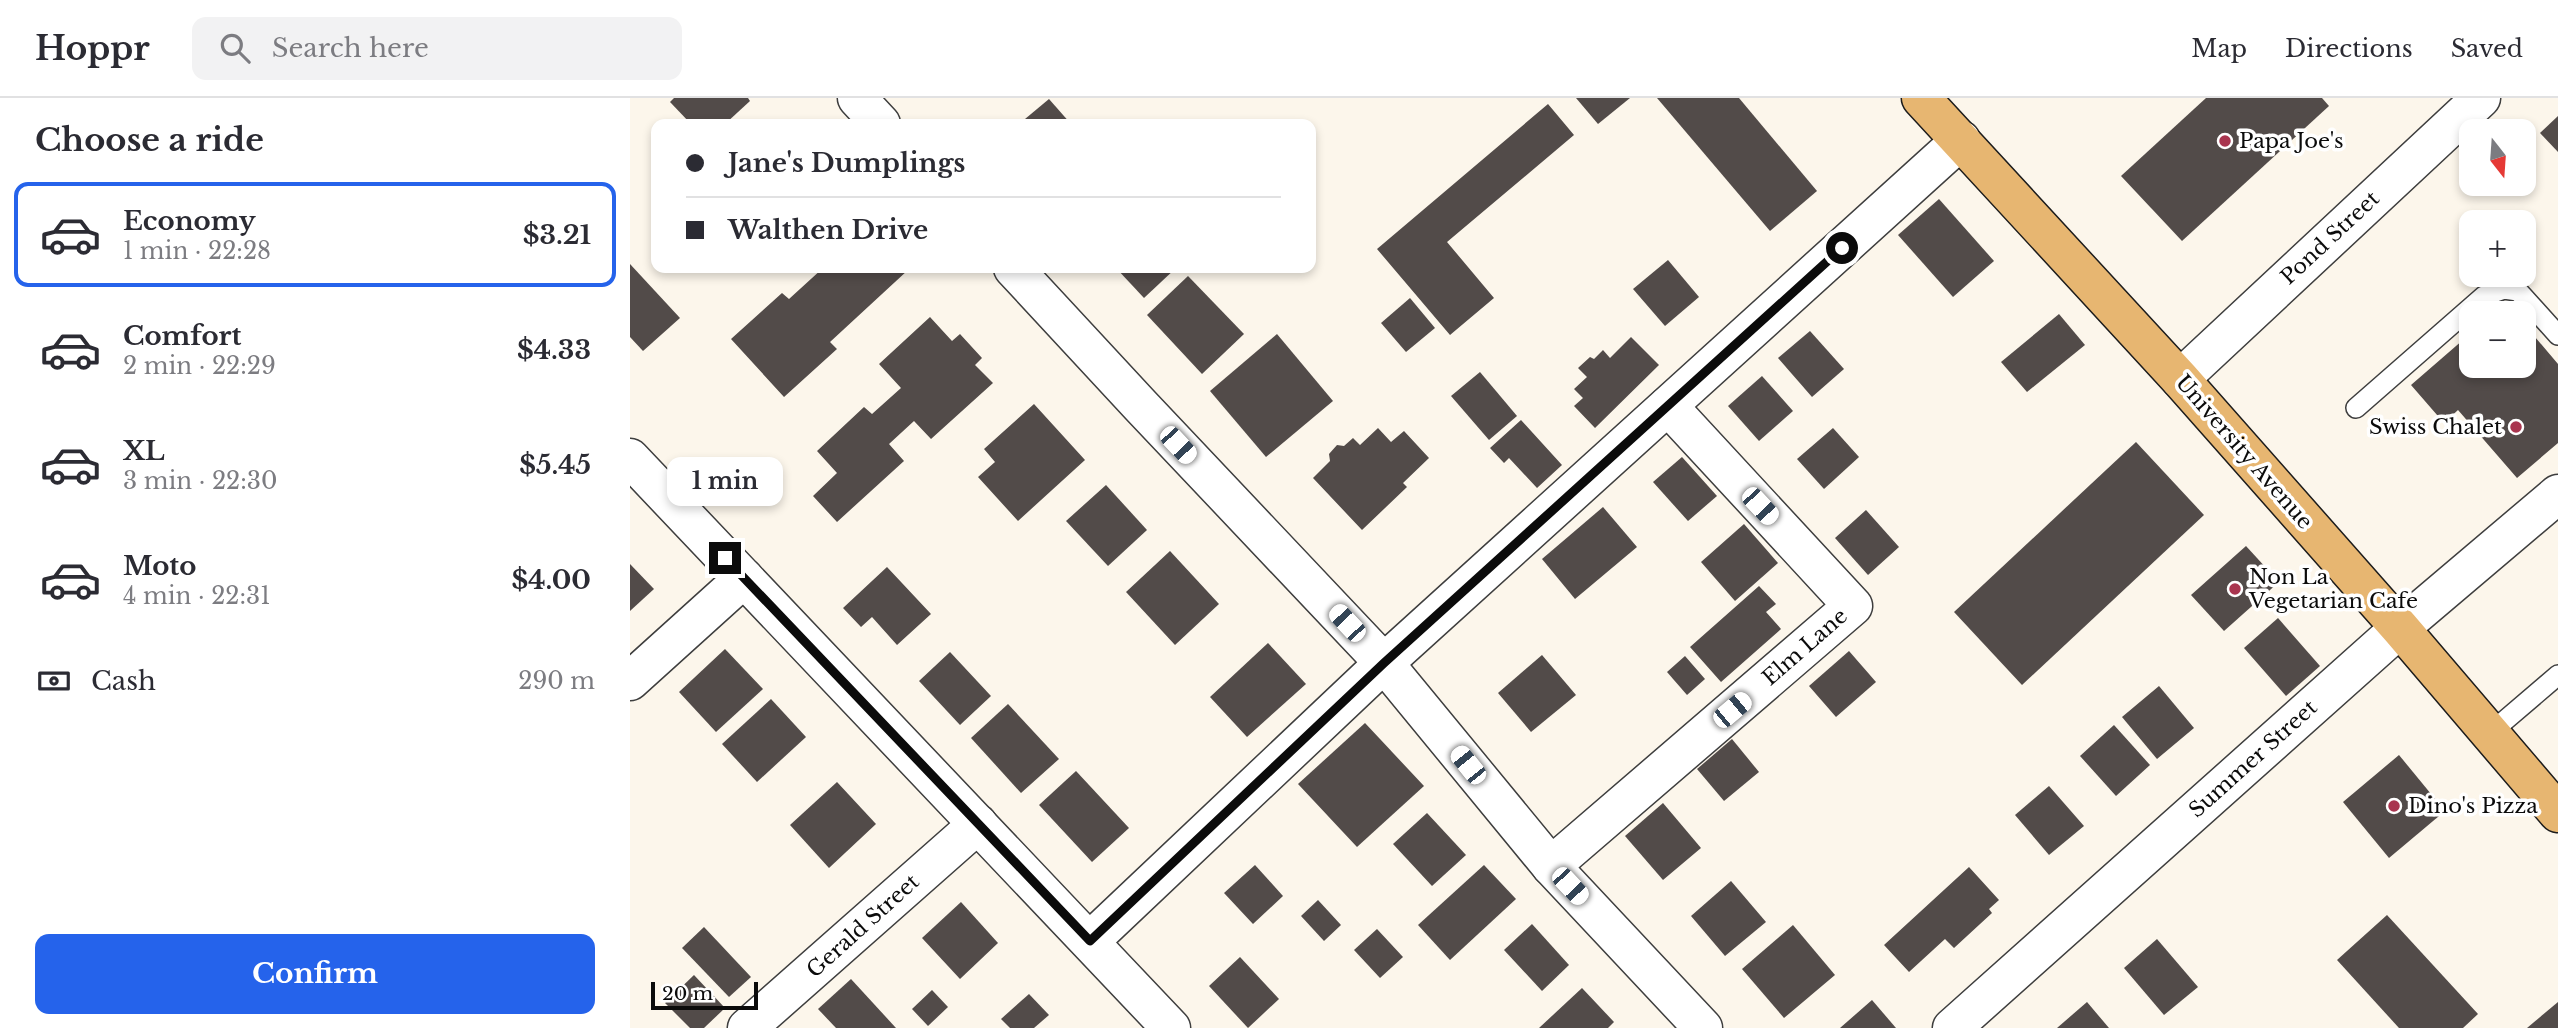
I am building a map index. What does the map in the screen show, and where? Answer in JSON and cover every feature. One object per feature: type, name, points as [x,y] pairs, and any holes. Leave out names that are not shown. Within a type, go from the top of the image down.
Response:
[{"type":"main road","name":"University Avenue","points":[[1921,98],[2180,379],[2400,628],[2558,813]]},
{"type":"street","points":[[857,98],[876,119]]},
{"type":"street","name":"Pond Street","points":[[2180,379],[2481,98]]},
{"type":"street","points":[[1090,941],[1384,663],[1961,140]]},
{"type":"street","points":[[1018,273],[1384,663],[1551,866],[1703,1028]]},
{"type":"street","name":"Elm Lane","points":[[1551,866],[1853,606],[1668,406]]},
{"type":"street","points":[[630,458],[1171,1028]]},
{"type":"street","name":"Summer Street","points":[[1952,1028],[2400,628],[2558,494]]},
{"type":"street","points":[[630,681],[744,578]]},
{"type":"street","name":"Gerald Street","points":[[747,1028],[978,824]]},
{"type":"lane","points":[[2356,408],[2484,296],[2504,289],[2518,291],[2558,335]]},
{"type":"lane","points":[[2488,734],[2558,675]]},
{"type":"building","points":[[674,98],[748,98],[750,101],[730,119],[686,119],[670,102]]},
{"type":"building","points":[[1576,98],[1630,98],[1598,124]]},
{"type":"building","points":[[1657,98],[1739,98],[1817,191],[1770,231]]},
{"type":"building","name":"Papa Joe's","points":[[2206,98],[2322,98],[2329,106],[2182,241],[2121,176]]},
{"type":"building","points":[[1049,99],[1067,119],[1025,119]]},
{"type":"building","points":[[1548,104],[1574,135],[1447,242],[1494,298],[1450,335],[1377,249]]},
{"type":"building","points":[[2558,116],[2558,152],[2540,133]]},
{"type":"building","points":[[1939,199],[1994,261],[1953,297],[1898,235]]},
{"type":"building","points":[[1668,260],[1699,297],[1665,326],[1633,289]]},
{"type":"building","points":[[630,264],[680,318],[643,351],[630,337]]},
{"type":"building","points":[[818,273],[905,273],[830,342],[837,349],[784,397],[731,339],[782,293],[789,299]]},
{"type":"building","points":[[1121,273],[1171,273],[1144,298]]},
{"type":"building","points":[[1188,276],[1244,334],[1202,374],[1147,315]]},
{"type":"building","points":[[1410,298],[1435,328],[1406,352],[1381,323]]},
{"type":"building","points":[[2059,314],[2085,345],[2027,392],[2001,362]]},
{"type":"building","points":[[930,317],[952,341],[960,334],[982,358],[975,365],[993,383],[931,439],[914,421],[889,444],[904,461],[837,522],[813,496],[837,473],[817,451],[864,407],[872,414],[901,388],[879,364]]},
{"type":"building","points":[[1810,331],[1844,369],[1812,397],[1778,358]]},
{"type":"building","points":[[1277,334],[1333,401],[1266,457],[1210,391]]},
{"type":"building","points":[[1631,337],[1659,365],[1595,428],[1574,406],[1583,398],[1574,389],[1587,377],[1578,368],[1603,350],[1610,358]]},
{"type":"building","points":[[2536,338],[2558,364],[2558,443],[2517,478],[2458,410],[2444,423],[2411,385],[2459,343],[2459,378],[2536,378]]},
{"type":"building","points":[[1480,372],[1517,416],[1489,440],[1451,396]]},
{"type":"building","points":[[1762,376],[1793,411],[1759,441],[1728,406]]},
{"type":"building","points":[[1034,404],[1085,460],[1018,521],[978,477],[995,462],[984,449]]},
{"type":"building","points":[[1521,420],[1562,465],[1537,488],[1509,458],[1504,463],[1490,448]]},
{"type":"building","points":[[1378,428],[1391,442],[1404,431],[1429,458],[1403,483],[1407,487],[1362,530],[1313,478],[1330,461],[1329,454],[1337,445],[1344,446],[1353,438],[1360,445]]},
{"type":"building","points":[[1833,428],[1859,457],[1824,489],[1797,459]]},
{"type":"building","points":[[2136,442],[2204,515],[2022,685],[1954,612]]},
{"type":"building","points":[[1682,457],[1717,496],[1688,521],[1653,482]]},
{"type":"building","points":[[1106,485],[1147,530],[1108,566],[1066,521]]},
{"type":"building","points":[[1603,507],[1637,547],[1575,599],[1542,559]]},
{"type":"building","points":[[1866,510],[1899,547],[1868,575],[1835,538]]},
{"type":"building","points":[[1744,524],[1778,563],[1735,601],[1701,562]]},
{"type":"building","name":"Non La Vegetarian Cafe","points":[[2246,546],[2279,582],[2224,631],[2191,595]]},
{"type":"building","points":[[1170,551],[1219,604],[1175,645],[1126,592]]},
{"type":"building","points":[[630,564],[654,589],[630,611]]},
{"type":"building","points":[[887,567],[931,614],[897,645],[872,617],[861,627],[843,608]]},
{"type":"building","points":[[1759,586],[1776,604],[1766,612],[1781,629],[1721,682],[1690,647]]},
{"type":"building","points":[[2278,618],[2320,666],[2286,696],[2244,648]]},
{"type":"building","points":[[1268,643],[1306,684],[1247,737],[1210,697]]},
{"type":"building","points":[[725,649],[763,689],[716,732],[679,692]]},
{"type":"building","points":[[1849,651],[1876,682],[1836,717],[1809,686]]},
{"type":"building","points":[[950,652],[991,696],[960,725],[919,681]]},
{"type":"building","points":[[1542,655],[1576,695],[1531,732],[1498,693]]},
{"type":"building","points":[[1685,656],[1705,679],[1687,695],[1667,672]]},
{"type":"building","points":[[2159,686],[2194,728],[2157,759],[2122,717]]},
{"type":"building","points":[[771,699],[806,737],[757,782],[722,744]]},
{"type":"building","points":[[1008,704],[1059,759],[1021,793],[971,738]]},
{"type":"building","points":[[1365,723],[1424,786],[1357,847],[1298,784]]},
{"type":"building","points":[[2114,725],[2150,765],[2116,796],[2080,756]]},
{"type":"building","points":[[1732,739],[1759,772],[1724,801],[1697,769]]},
{"type":"building","name":"Dino's Pizza","points":[[2399,755],[2445,811],[2389,858],[2343,802]]},
{"type":"building","points":[[1076,771],[1129,828],[1092,862],[1039,805]]},
{"type":"building","points":[[837,782],[876,824],[829,868],[790,825]]},
{"type":"building","points":[[2049,786],[2084,826],[2049,855],[2015,815]]},
{"type":"building","points":[[1663,803],[1701,848],[1663,880],[1625,836]]},
{"type":"building","points":[[1427,813],[1466,855],[1432,886],[1393,844]]},
{"type":"building","points":[[1255,865],[1283,896],[1253,924],[1224,893]]},
{"type":"building","points":[[1484,865],[1516,899],[1450,960],[1418,925]]},
{"type":"building","points":[[1969,867],[1999,900],[1989,909],[1992,913],[1954,948],[1945,939],[1909,972],[1884,945]]},
{"type":"building","points":[[1731,881],[1766,922],[1725,956],[1691,916]]},
{"type":"building","points":[[1318,900],[1341,925],[1324,941],[1301,916]]},
{"type":"building","points":[[961,902],[998,943],[960,979],[922,938]]},
{"type":"building","points":[[2387,915],[2478,1014],[2463,1028],[2399,1028],[2337,960]]},
{"type":"building","points":[[1532,924],[1569,965],[1542,991],[1504,950]]},
{"type":"building","points":[[1793,925],[1835,975],[1784,1018],[1742,969]]},
{"type":"building","points":[[704,927],[751,977],[729,997],[682,948]]},
{"type":"building","points":[[1377,929],[1403,957],[1380,978],[1354,950]]},
{"type":"building","points":[[2157,939],[2198,987],[2164,1015],[2124,968]]},
{"type":"building","points":[[1240,957],[1279,999],[1248,1028],[1209,986]]},
{"type":"building","points":[[694,975],[725,1008],[704,1028],[690,1028],[665,1003]]},
{"type":"building","points":[[851,979],[896,1028],[836,1028],[818,1009]]},
{"type":"building","points":[[1582,988],[1614,1022],[1608,1028],[1539,1028]]},
{"type":"building","points":[[932,990],[948,1007],[928,1026],[912,1009]]},
{"type":"building","points":[[1029,994],[1049,1015],[1034,1028],[1010,1028],[1001,1019]]},
{"type":"building","points":[[1872,1000],[1896,1028],[1840,1028]]},
{"type":"building","points":[[2087,1002],[2109,1028],[2057,1028]]},
{"type":"building","points":[[2558,1002],[2558,1028],[2527,1028]]},
{"type":"place","name":"Papa Joe's","points":[[2225,141]]},
{"type":"place","name":"Swiss Chalet","points":[[2516,427]]},
{"type":"place","name":"Non La Vegetarian Cafe","points":[[2235,589]]},
{"type":"place","name":"Dino's Pizza","points":[[2394,806]]},
{"type":"route","points":[[725,558],[1090,941],[1384,663],[1842,248]]}]
